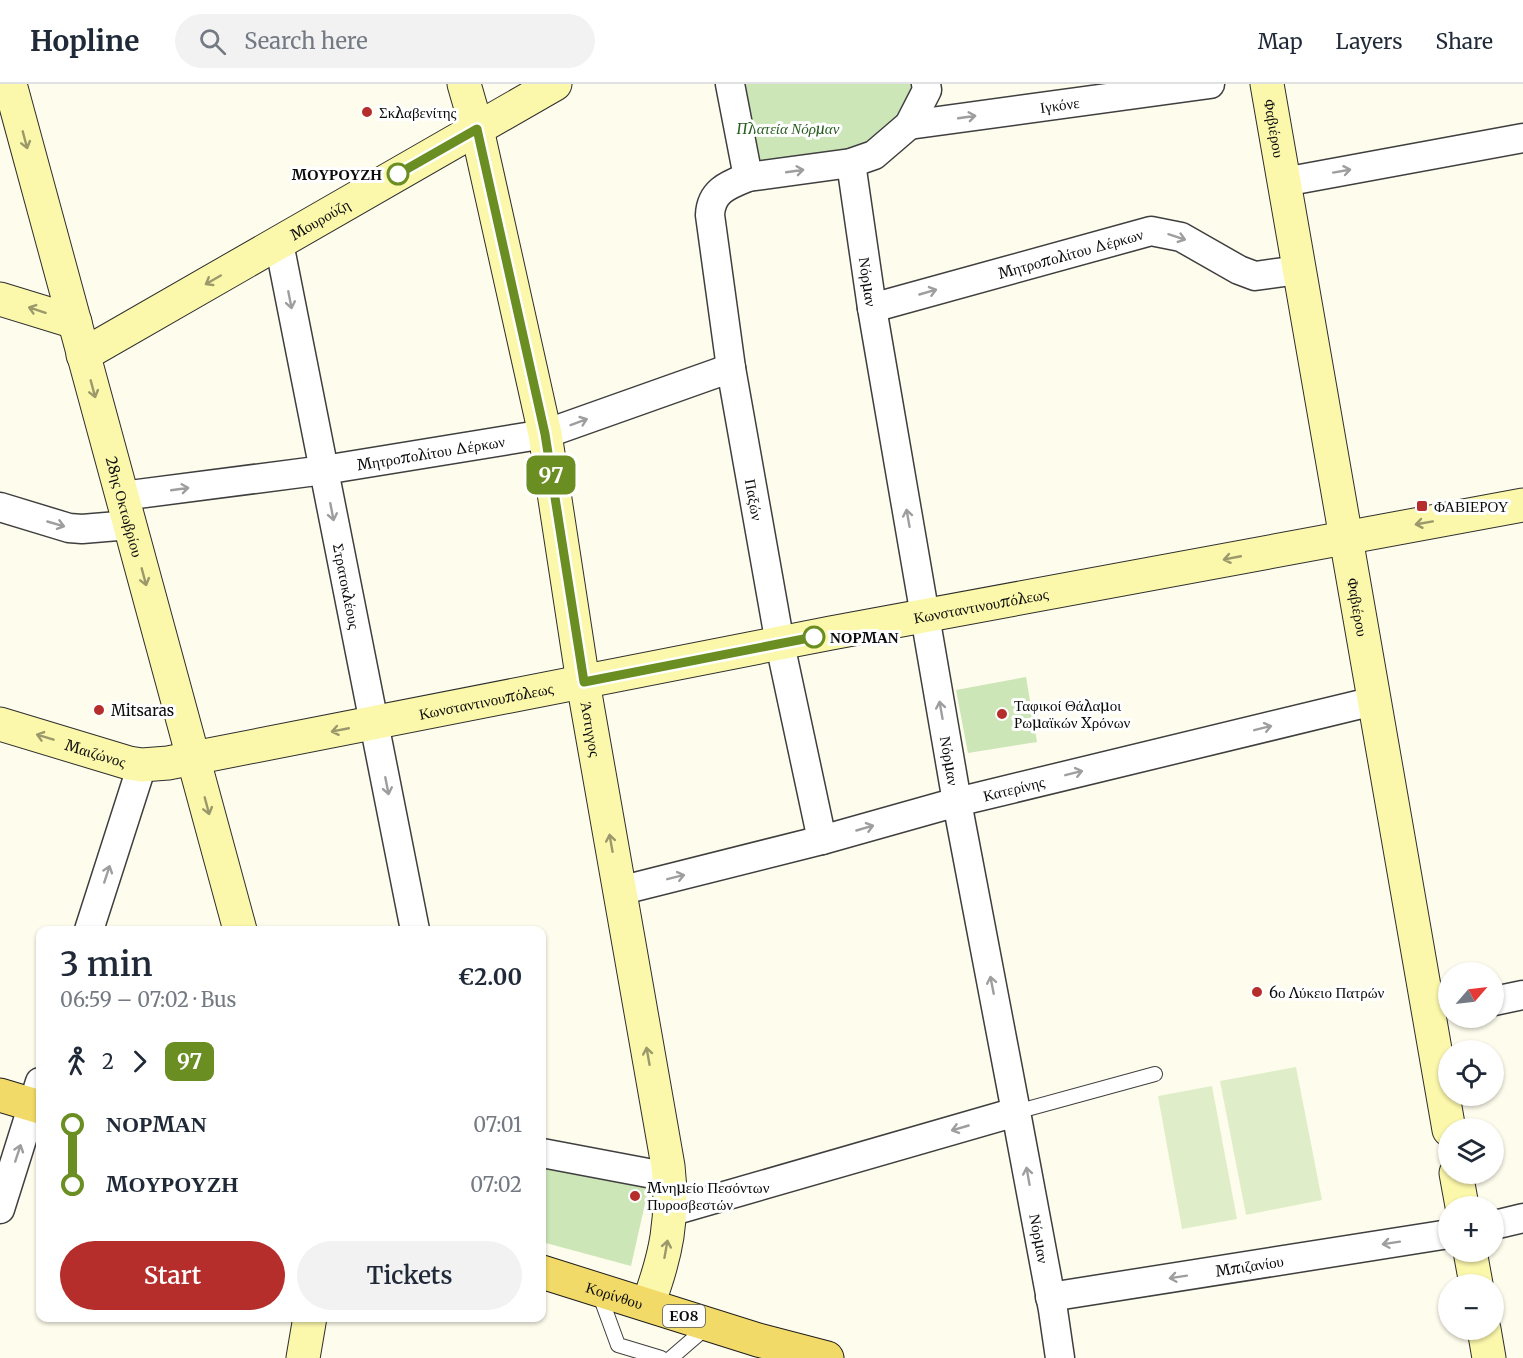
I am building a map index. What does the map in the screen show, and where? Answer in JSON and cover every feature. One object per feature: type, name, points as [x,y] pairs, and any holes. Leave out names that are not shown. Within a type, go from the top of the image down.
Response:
[{"type":"main road","name":"28ης Οκτωβρίου","points":[[9,84],[239,926]]},
{"type":"main road","name":"Άστιγγος","points":[[464,84],[477,129],[545,434],[584,682],[669,1177],[669,1212],[664,1259],[648,1305]]},
{"type":"main road","name":"Μουρούζη","points":[[83,355],[555,84]]},
{"type":"main road","name":"Φαβιέρου","points":[[1267,84],[1374,701],[1438,1006]]},
{"type":"main road","points":[[0,299],[75,322]]},
{"type":"main road","name":"Κωνσταντινουπόλεως","points":[[194,759],[925,616],[1523,505]]},
{"type":"main road","name":"Μαιζώνος","points":[[0,724],[121,761],[142,765],[194,759]]},
{"type":"main road","name":"Φαβιέρου","points":[[1440,1028],[1448,1118]]},
{"type":"main road","points":[[0,1095],[36,1098]]},
{"type":"main road","name":"Κορίνθου","points":[[546,1273],[709,1324],[755,1349],[827,1358]]},
{"type":"main road","points":[[303,1358],[309,1322]]},
{"type":"main road","points":[[1486,1340],[1489,1358]]},
{"type":"street","points":[[730,84],[748,177],[851,163],[873,155],[909,125],[927,90],[926,84]]},
{"type":"street","name":"Ιγκόνε","points":[[909,125],[1210,84]]},
{"type":"street","points":[[1284,182],[1523,138]]},
{"type":"street","name":"Νόρμαν","points":[[851,163],[872,308],[957,802],[1060,1358]]},
{"type":"street","name":"Παξών","points":[[748,177],[720,189],[710,205],[731,368],[780,644],[822,840]]},
{"type":"street","name":"Μητροπολίτου Δέρκων","points":[[872,308],[1151,231],[1181,237],[1239,270],[1255,276],[1299,270]]},
{"type":"street","name":"Στρατοκλέους","points":[[279,243],[415,926]]},
{"type":"street","name":"Μητροπολίτου Δέρκων","points":[[0,507],[69,528],[82,529],[126,511],[324,470],[545,434],[731,368]]},
{"type":"street","name":"Κατερίνης","points":[[619,891],[822,840],[957,802],[1374,701]]},
{"type":"street","points":[[90,926],[142,765]]},
{"type":"street","points":[[1504,999],[1523,995]]},
{"type":"street","points":[[0,1209],[36,1104]]},
{"type":"street","points":[[669,1212],[1016,1112]]},
{"type":"street","points":[[546,1154],[669,1177]]},
{"type":"street","points":[[1504,1223],[1523,1218]]},
{"type":"street","name":"Μπιζανίου","points":[[1050,1297],[1438,1236]]},
{"type":"lane","points":[[1016,1112],[1155,1074]]},
{"type":"lane","points":[[598,1291],[618,1345],[661,1358]]},
{"type":"lane","points":[[671,1358],[709,1324]]},
{"type":"green space","name":"Πλατεία Νόρμαν","points":[[730,84],[926,84],[874,155],[748,177]]},
{"type":"green space","points":[[1026,677],[1037,742],[968,753],[956,690]]},
{"type":"green space","points":[[1296,1067],[1322,1200],[1246,1215],[1220,1081]]},
{"type":"green space","points":[[1212,1086],[1237,1219],[1182,1229],[1158,1096]]},
{"type":"green space","points":[[546,1166],[649,1186],[631,1266],[546,1243]]},
{"type":"bus line","name":"97","points":[[398,174],[477,129],[545,434],[584,682],[814,637]]},
{"type":"place","name":"Σκλαβενίτης","points":[[367,112]]},
{"type":"place","name":"ΜΟΥΡΟΥΖΗ","points":[[398,174]]},
{"type":"place","name":"ΦΑΒΙΕΡΟΥ","points":[[1422,506]]},
{"type":"place","name":"ΝΟΡΜΑΝ","points":[[814,637]]},
{"type":"place","name":"Mitsaras","points":[[99,710]]},
{"type":"place","name":"Ταφικοί Θάλαμοι Ρωμαϊκών Χρόνων","points":[[1002,714]]},
{"type":"place","name":"6ο Λύκειο Πατρών","points":[[1257,992]]},
{"type":"place","name":"Μνημείο Πεσόντων Πυροσβεστών","points":[[635,1196]]}]
